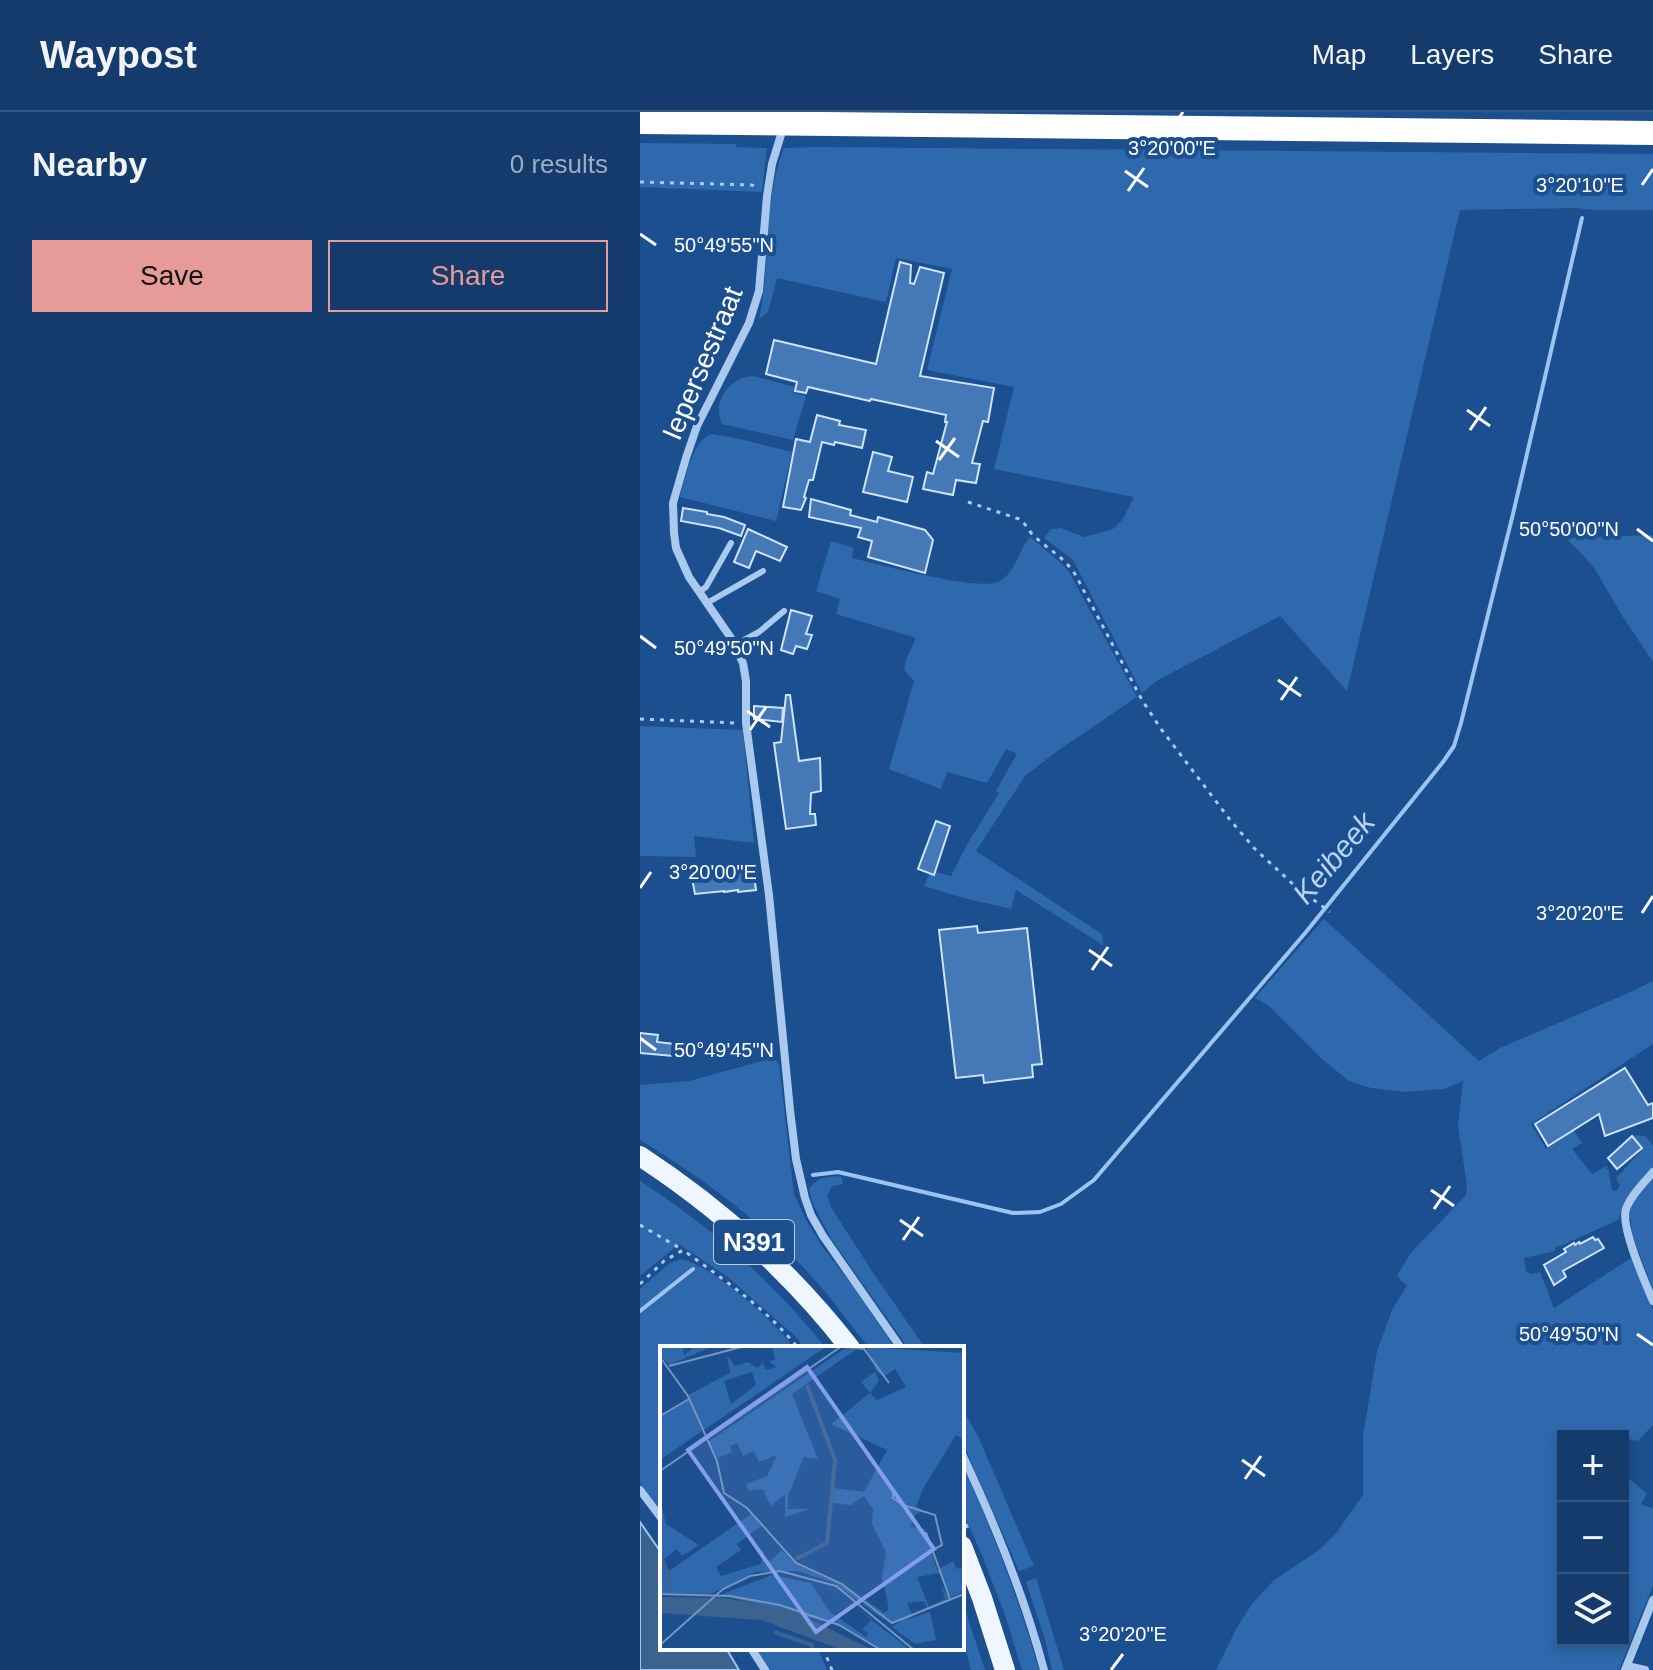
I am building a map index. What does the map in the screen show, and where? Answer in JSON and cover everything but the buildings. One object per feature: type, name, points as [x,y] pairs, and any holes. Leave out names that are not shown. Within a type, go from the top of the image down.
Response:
[{"type":"highway","points":[[640,122],[1653,133]]},
{"type":"main road","name":"N391","points":[[640,1156],[680,1182],[752,1240],[827,1317],[849,1346]]},
{"type":"main road","points":[[964,1551],[1005,1670]]},
{"type":"street","name":"Iepersestraat","points":[[787,112],[772,164],[757,300],[749,323],[697,426],[679,478],[673,503],[676,548],[689,577],[735,645],[743,663],[746,723],[769,895],[800,1180],[811,1215],[823,1236],[900,1346]]},
{"type":"street","points":[[1653,1172],[1631,1200],[1625,1216],[1637,1261],[1653,1301]]},
{"type":"street","points":[[964,1458],[1017,1580],[1044,1670]]},
{"type":"street","points":[[640,1490],[660,1516]]},
{"type":"street","points":[[1645,1670],[1626,1668],[1653,1600]]},
{"type":"street","points":[[752,1650],[765,1670]]},
{"type":"lane","points":[[699,592],[706,587],[731,543]]},
{"type":"lane","points":[[707,603],[763,571]]},
{"type":"lane","points":[[735,645],[759,632],[784,611]]},
{"type":"path","points":[[640,182],[752,185],[767,196]]},
{"type":"path","points":[[968,502],[1019,519],[1032,534],[1066,561],[1161,729],[1254,848],[1284,877],[1330,912]]},
{"type":"path","points":[[640,719],[746,723]]},
{"type":"path","points":[[640,1225],[683,1250],[746,1296],[783,1329],[796,1346]]},
{"type":"path","points":[[640,1284],[664,1261],[683,1250]]},
{"type":"path","points":[[824,1650],[832,1670]]},
{"type":"shaded area","points":[[640,143],[736,144],[736,147],[767,148],[762,192],[640,187]]},
{"type":"shaded area","points":[[784,148],[1653,154],[1653,210],[1460,210],[1347,691],[1280,616],[1158,680],[1142,693],[1073,560],[1044,538],[1051,529],[1061,528],[1084,537],[1113,529],[1123,519],[1134,497],[994,469],[1014,387],[927,370],[952,269],[896,258],[886,302],[777,278],[768,312],[759,319],[777,168]]},
{"type":"shaded area","points":[[753,376],[795,387],[794,393],[806,396],[793,440],[722,424],[719,407],[725,392],[737,381]]},
{"type":"shaded area","points":[[711,434],[792,452],[776,521],[680,497],[694,453],[704,438]]},
{"type":"shaded area","points":[[1653,535],[1653,662],[1593,566],[1566,538]]},
{"type":"shaded area","points":[[1030,537],[1069,572],[1137,697],[1025,776],[976,851],[1102,934],[1103,945],[1016,890],[1011,909],[924,886],[929,874],[935,876],[936,872],[951,876],[999,793],[996,791],[1017,754],[1006,749],[987,783],[947,772],[941,789],[889,769],[914,681],[904,670],[916,638],[836,614],[840,599],[816,591],[831,541],[853,548],[852,558],[927,576],[987,584],[998,582],[1009,573]]},
{"type":"shaded area","points":[[640,726],[743,730],[754,843],[694,836],[696,857],[640,856]]},
{"type":"shaded area","points":[[1324,919],[1479,1061],[1500,1048],[1653,981],[1653,1044],[1531,1124],[1546,1149],[1574,1131],[1582,1143],[1572,1149],[1592,1174],[1606,1166],[1612,1191],[1620,1185],[1616,1178],[1641,1151],[1633,1138],[1635,1135],[1646,1136],[1653,1146],[1653,1290],[1632,1234],[1631,1220],[1622,1210],[1618,1220],[1555,1247],[1555,1251],[1524,1258],[1526,1272],[1540,1272],[1554,1308],[1631,1258],[1653,1310],[1653,1425],[1638,1441],[1629,1439],[1629,1430],[1557,1430],[1557,1646],[1629,1646],[1619,1670],[1216,1670],[1252,1604],[1274,1580],[1319,1550],[1337,1532],[1363,1495],[1363,1436],[1377,1351],[1393,1308],[1407,1286],[1397,1276],[1410,1254],[1466,1195],[1467,1185],[1458,1126],[1463,1081],[1444,1089],[1405,1092],[1371,1088],[1349,1081],[1322,1059],[1269,1006],[1255,998]]},
{"type":"shaded area","points":[[769,1059],[775,1059],[779,1064],[794,1194],[821,1245],[894,1346],[867,1346],[810,1275],[766,1231],[718,1192],[640,1140],[640,1085],[689,1081]]},
{"type":"shaded area","points":[[841,1176],[843,1184],[832,1186],[827,1196],[832,1209],[924,1346],[907,1346],[832,1240],[812,1202],[809,1189],[815,1182]]},
{"type":"shaded area","points":[[640,1181],[692,1217],[740,1257],[824,1346],[803,1346],[729,1278],[679,1244],[640,1276]]},
{"type":"shaded area","points":[[682,1259],[710,1273],[743,1297],[792,1346],[660,1346],[660,1508],[640,1483],[640,1289],[670,1263]]},
{"type":"shaded area","points":[[964,1412],[978,1436],[1034,1566],[1019,1571],[964,1446]]},
{"type":"shaded area","points":[[964,1469],[1005,1566],[1039,1670],[1022,1670],[982,1555],[964,1515]]},
{"type":"shaded area","points":[[1629,1478],[1647,1494],[1641,1504],[1653,1509],[1653,1585],[1629,1645]]},
{"type":"shaded area","points":[[640,1522],[660,1551],[660,1650],[727,1650],[739,1670],[640,1670]]},
{"type":"shaded area","points":[[1036,1578],[1064,1670],[1052,1670],[1026,1582]]},
{"type":"shaded area","points":[[964,1606],[985,1670],[971,1670],[964,1645]]},
{"type":"shaded area","points":[[756,1650],[819,1650],[827,1670],[769,1670]]},
{"type":"waterway","name":"Keibeek","points":[[813,1175],[838,1172],[1013,1213],[1040,1212],[1061,1204],[1094,1180],[1306,932],[1443,762],[1454,746],[1461,723],[1582,218]]},
{"type":"waterway","name":"Keibeek","points":[[640,1311],[693,1269]]}]
